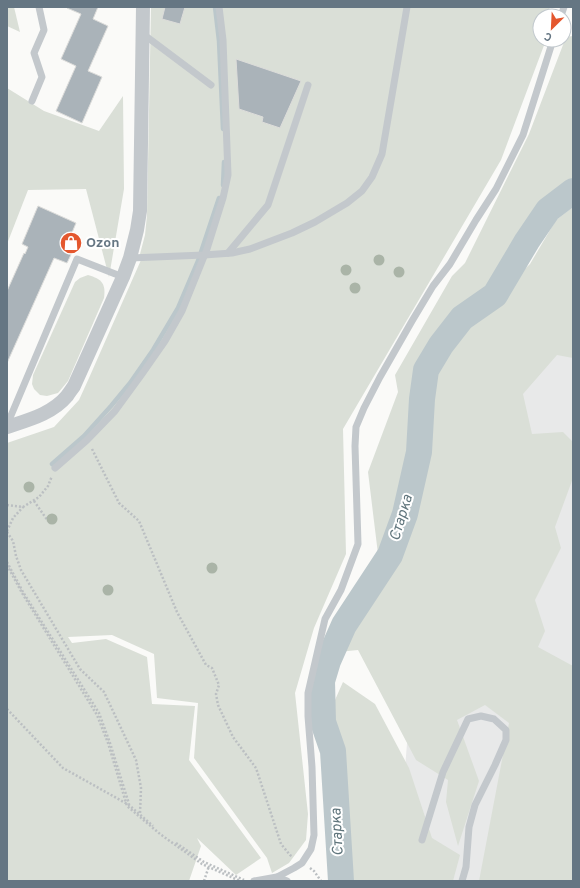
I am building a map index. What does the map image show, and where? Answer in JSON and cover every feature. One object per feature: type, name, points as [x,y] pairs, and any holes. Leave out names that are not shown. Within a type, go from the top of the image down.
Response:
[{"type":"street","points":[[7,426],[42,415],[66,397],[74,386],[123,277],[130,258],[140,211],[143,7]]},
{"type":"lane","points":[[32,101],[42,77],[34,52],[44,30],[39,7]]},
{"type":"lane","points":[[55,468],[87,440],[115,411],[142,374],[165,341],[182,311],[204,255],[223,198],[228,175],[222,40],[219,7]]},
{"type":"lane","points":[[130,258],[228,254],[250,249],[292,233],[315,222],[347,203],[362,191],[372,177],[382,154],[407,7]]},
{"type":"lane","points":[[143,34],[210,85]]},
{"type":"lane","points":[[254,881],[277,877],[302,863],[310,849],[314,836],[308,693],[325,619],[342,590],[358,544],[355,446],[356,428],[364,408],[380,377],[433,286],[450,264],[496,188],[523,134],[550,48]]},
{"type":"lane","points":[[228,254],[268,205],[308,85]]},
{"type":"lane","points":[[7,426],[77,259],[123,277]]},
{"type":"lane","points":[[422,840],[443,772],[468,719],[481,716],[494,719],[506,730],[506,740],[496,765],[475,805],[469,827],[466,867],[462,881]]},
{"type":"lane","points":[[277,877],[287,881]]},
{"type":"path","points":[[87,440],[119,503],[139,520],[177,612],[206,665],[212,668],[219,685],[216,694],[218,705],[233,737],[256,768],[281,844],[290,855],[314,871],[321,881]]},
{"type":"path","points":[[55,468],[48,486],[39,497],[23,507],[14,518],[7,532],[13,541],[21,570],[80,669],[104,692],[130,746],[136,760],[141,788],[140,813]]},
{"type":"path","points":[[34,501],[48,521]]},
{"type":"path","points":[[7,505],[23,507]]},
{"type":"path","points":[[7,562],[99,713],[110,743],[128,804]]},
{"type":"path","points":[[7,565],[22,593],[97,715],[108,743],[128,804],[127,806],[160,834],[202,864],[246,881]]},
{"type":"path","points":[[7,709],[63,768],[128,804],[160,832],[209,866],[240,881]]},
{"type":"path","points":[[204,881],[209,866]]},
{"type":"shaded area","points":[[7,7],[14,7],[20,32],[7,26]]},
{"type":"shaded area","points":[[151,7],[549,7],[532,8],[532,48],[543,48],[501,160],[343,429],[346,554],[314,628],[295,693],[308,814],[306,840],[289,863],[272,873],[267,858],[194,758],[198,703],[157,698],[154,654],[112,635],[68,637],[72,643],[106,639],[147,657],[152,704],[195,706],[189,760],[261,858],[236,875],[197,838],[201,846],[189,881],[7,881],[7,443],[54,427],[79,400],[141,260],[140,254],[145,235],[147,215]]},
{"type":"shaded area","points":[[572,36],[573,183],[548,203],[489,292],[456,315],[423,366],[419,390],[429,385],[438,360],[477,316],[530,264],[556,220],[573,207],[573,358],[557,355],[523,394],[532,434],[563,432],[573,442],[573,478],[555,527],[561,548],[535,600],[545,631],[538,647],[573,666],[573,881],[479,881],[509,723],[485,705],[457,720],[479,781],[458,846],[446,802],[448,780],[416,760],[358,650],[338,652],[369,597],[378,554],[368,472],[398,392],[395,375],[452,276],[465,263],[529,134],[562,48],[572,48]]},
{"type":"shaded area","points":[[7,88],[44,111],[99,131],[123,96],[124,189],[109,277],[86,189],[28,190],[7,244]]},
{"type":"shaded area","points":[[573,247],[573,730],[502,881],[396,881],[410,706]]},
{"type":"shaded area","points":[[88,275],[100,280],[104,286],[104,298],[68,381],[58,393],[47,396],[40,395],[34,389],[32,384],[33,375],[75,282]]},
{"type":"shaded area","points":[[343,682],[375,704],[409,768],[432,838],[460,855],[453,881],[331,881],[335,849],[327,718]]},
{"type":"building","points":[[67,7],[98,7],[93,19],[108,26],[88,71],[102,77],[82,123],[56,111],[76,66],[61,59],[81,14]]},
{"type":"building","points":[[165,7],[185,7],[180,24],[162,19]]},
{"type":"building","points":[[236,59],[301,81],[280,128],[262,122],[263,117],[239,109]]},
{"type":"building","points":[[38,206],[76,223],[71,235],[79,238],[67,263],[54,258],[7,363],[7,291],[28,247],[22,244]]},
{"type":"waterway","points":[[215,7],[219,41],[223,129]]},
{"type":"waterway","points":[[223,185],[224,162]]},
{"type":"waterway","name":"Старка","points":[[341,881],[333,751],[323,722],[322,681],[328,661],[344,625],[390,555],[405,514],[419,452],[422,399],[426,370],[441,345],[462,318],[495,295],[527,241],[548,210],[573,191]]},
{"type":"waterway","points":[[52,464],[84,436],[111,406],[130,383],[153,350],[178,308],[198,261],[219,198]]},
{"type":"place","name":"Ozon","points":[[71,243]]}]
